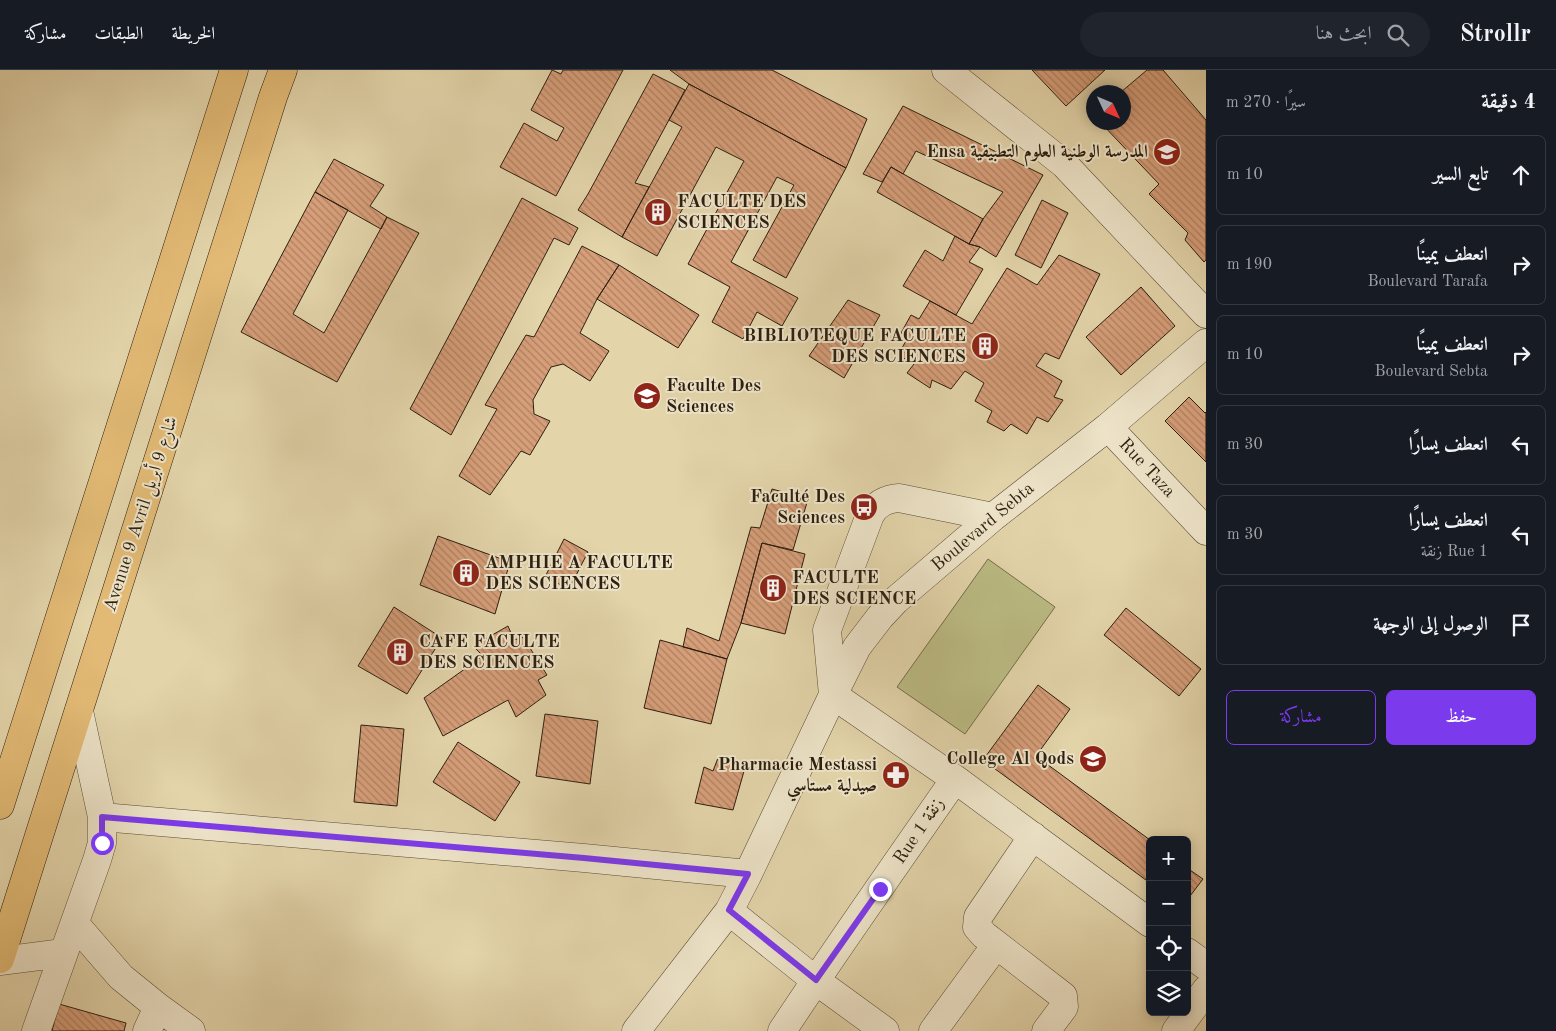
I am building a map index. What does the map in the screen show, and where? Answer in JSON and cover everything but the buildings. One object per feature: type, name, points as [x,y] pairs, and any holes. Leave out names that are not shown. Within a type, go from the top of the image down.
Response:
[{"type":"highway","points":[[0,805],[234,70]]},
{"type":"highway","name":"Avenue 9 Avril شارع 9 أبريل","points":[[0,960],[283,70]]},
{"type":"street","points":[[946,70],[1064,164],[1206,314]]},
{"type":"street","name":"Boulevard Sebta","points":[[636,1031],[729,910],[857,647],[880,617],[896,600],[993,517],[1108,427],[1206,343]]},
{"type":"street","name":"Rue Taza","points":[[1108,427],[1206,531]]},
{"type":"street","points":[[993,517],[910,499],[889,499],[881,502],[874,508],[827,630],[833,695],[1033,836],[1146,921]]},
{"type":"street","points":[[36,1031],[102,843],[102,817],[79,711]]},
{"type":"street","name":"Rue 1 زنقة","points":[[782,1031],[954,779]]},
{"type":"street","points":[[102,817],[574,857],[748,874]]},
{"type":"street","points":[[1033,836],[978,917],[976,928],[1064,996],[1064,1007],[1046,1031]]},
{"type":"street","points":[[729,910],[816,980],[885,1031]]},
{"type":"street","points":[[75,924],[121,977],[152,1019],[191,1031]]},
{"type":"street","points":[[933,1031],[996,945]]},
{"type":"street","points":[[0,960],[63,953]]},
{"type":"street","points":[[1191,955],[1206,966]]},
{"type":"street","points":[[1176,1031],[1206,990]]},
{"type":"green space","points":[[988,559],[1055,607],[965,734],[897,687]]},
{"type":"place","name":"Ensa المدرسة الوطنية العلوم التطبيقية","points":[[1167,152]]},
{"type":"place","name":"FACULTE DES SCIENCES","points":[[658,212]]},
{"type":"place","name":"BIBLIOTEQUE FACULTE DES SCIENCES","points":[[985,346]]},
{"type":"place","name":"Faculte Des Sciences","points":[[647,396]]},
{"type":"place","name":"Faculté Des Sciences","points":[[864,507]]},
{"type":"place","name":"AMPHIE A FACULTE DES SCIENCES","points":[[466,573]]},
{"type":"place","name":"FACULTE DES SCIENCE","points":[[773,588]]},
{"type":"place","name":"CAFE FACULTE DES SCIENCES","points":[[400,652]]},
{"type":"place","name":"College Al Qods","points":[[1093,759]]},
{"type":"place","name":"Pharmacie Mestassi صيدلية مستاسي","points":[[896,775]]},
{"type":"route","points":[[102,843],[102,817],[584,858],[748,874],[729,910],[816,980],[880,889]]}]
